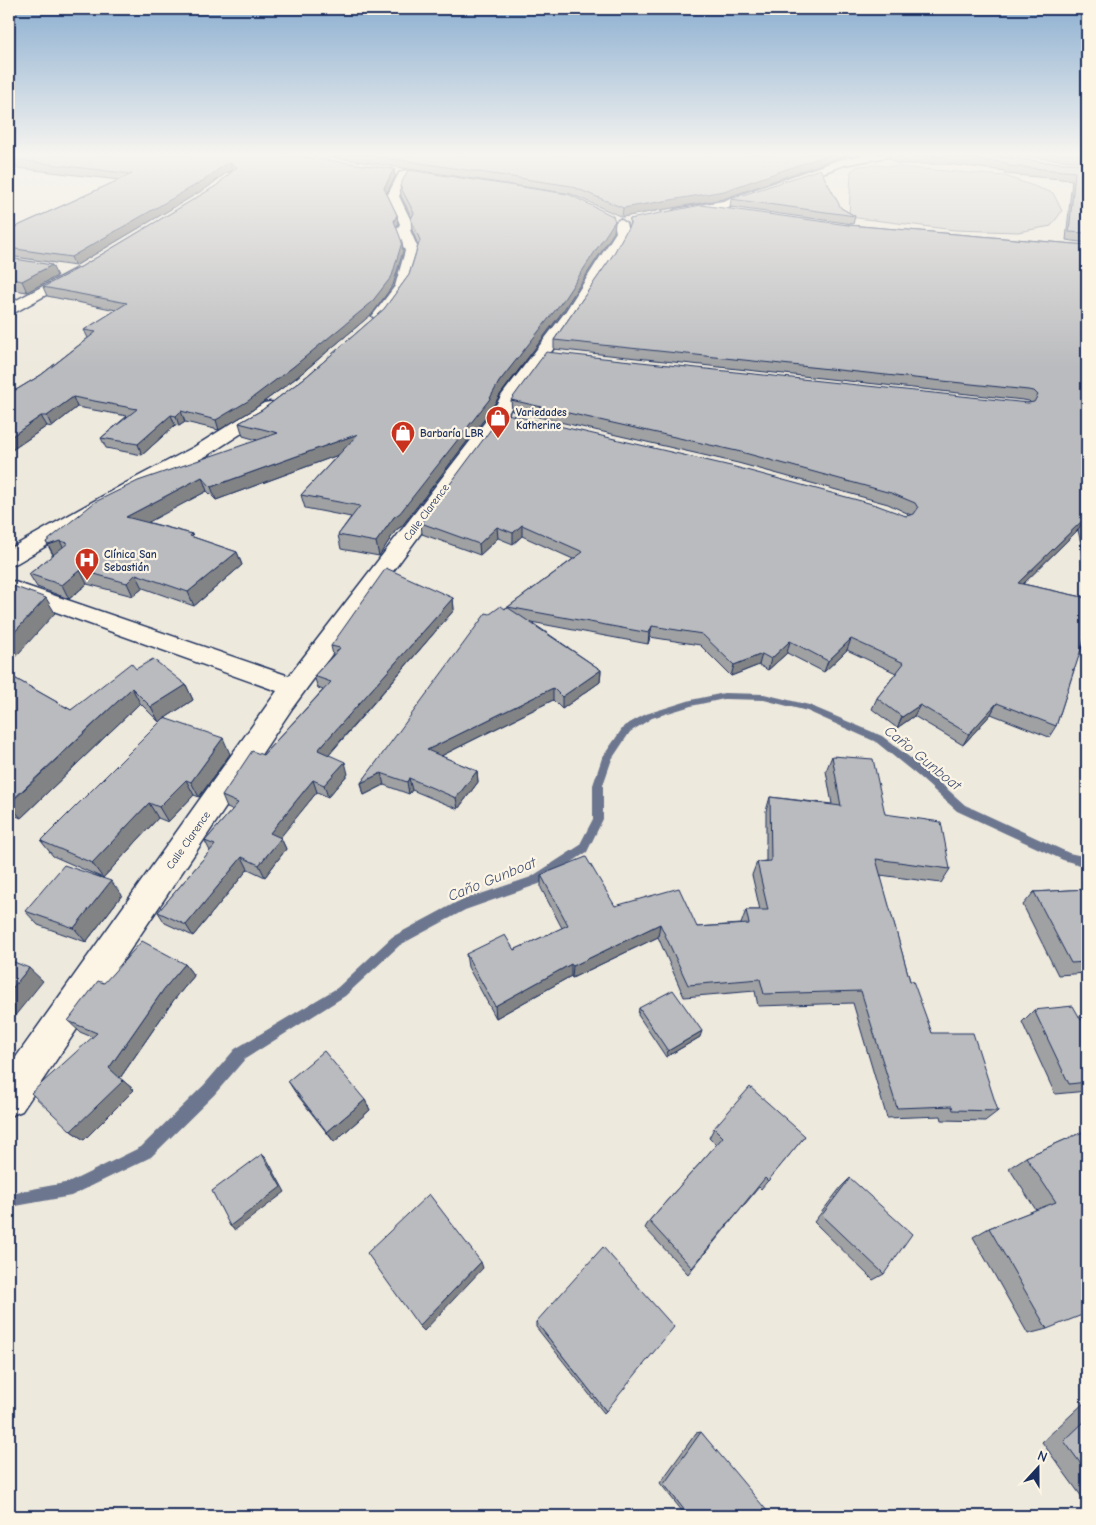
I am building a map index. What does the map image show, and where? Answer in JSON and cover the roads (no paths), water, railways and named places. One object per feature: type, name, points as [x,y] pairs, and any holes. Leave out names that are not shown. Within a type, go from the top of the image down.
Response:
[{"type":"street","points":[[364,329],[379,317],[402,286],[412,251],[397,225]]},
{"type":"street","name":"Calle Clarence","points":[[9,1098],[294,687],[508,417],[550,356],[571,314],[613,249],[622,232],[621,225]]},
{"type":"street","points":[[9,310],[81,270],[57,270]]},
{"type":"street","points":[[9,558],[131,488],[201,451],[258,417],[280,400]]},
{"type":"street","points":[[9,587],[294,687]]},
{"type":"waterway","name":"Caño Gunboat","points":[[9,1197],[16,1199],[71,1189],[146,1152],[209,1090],[240,1054],[341,992],[396,941],[461,906],[535,881],[583,849],[598,819],[598,785],[607,758],[627,729],[649,716],[691,703],[724,696],[764,697],[809,708],[879,739],[922,773],[961,808],[1067,857],[1087,862]]},
{"type":"place","name":"Variedades Katherine","points":[[498,439]]},
{"type":"place","name":"Barbaría LBR","points":[[403,454]]},
{"type":"place","name":"Clínica San Sebastián","points":[[87,581]]}]
